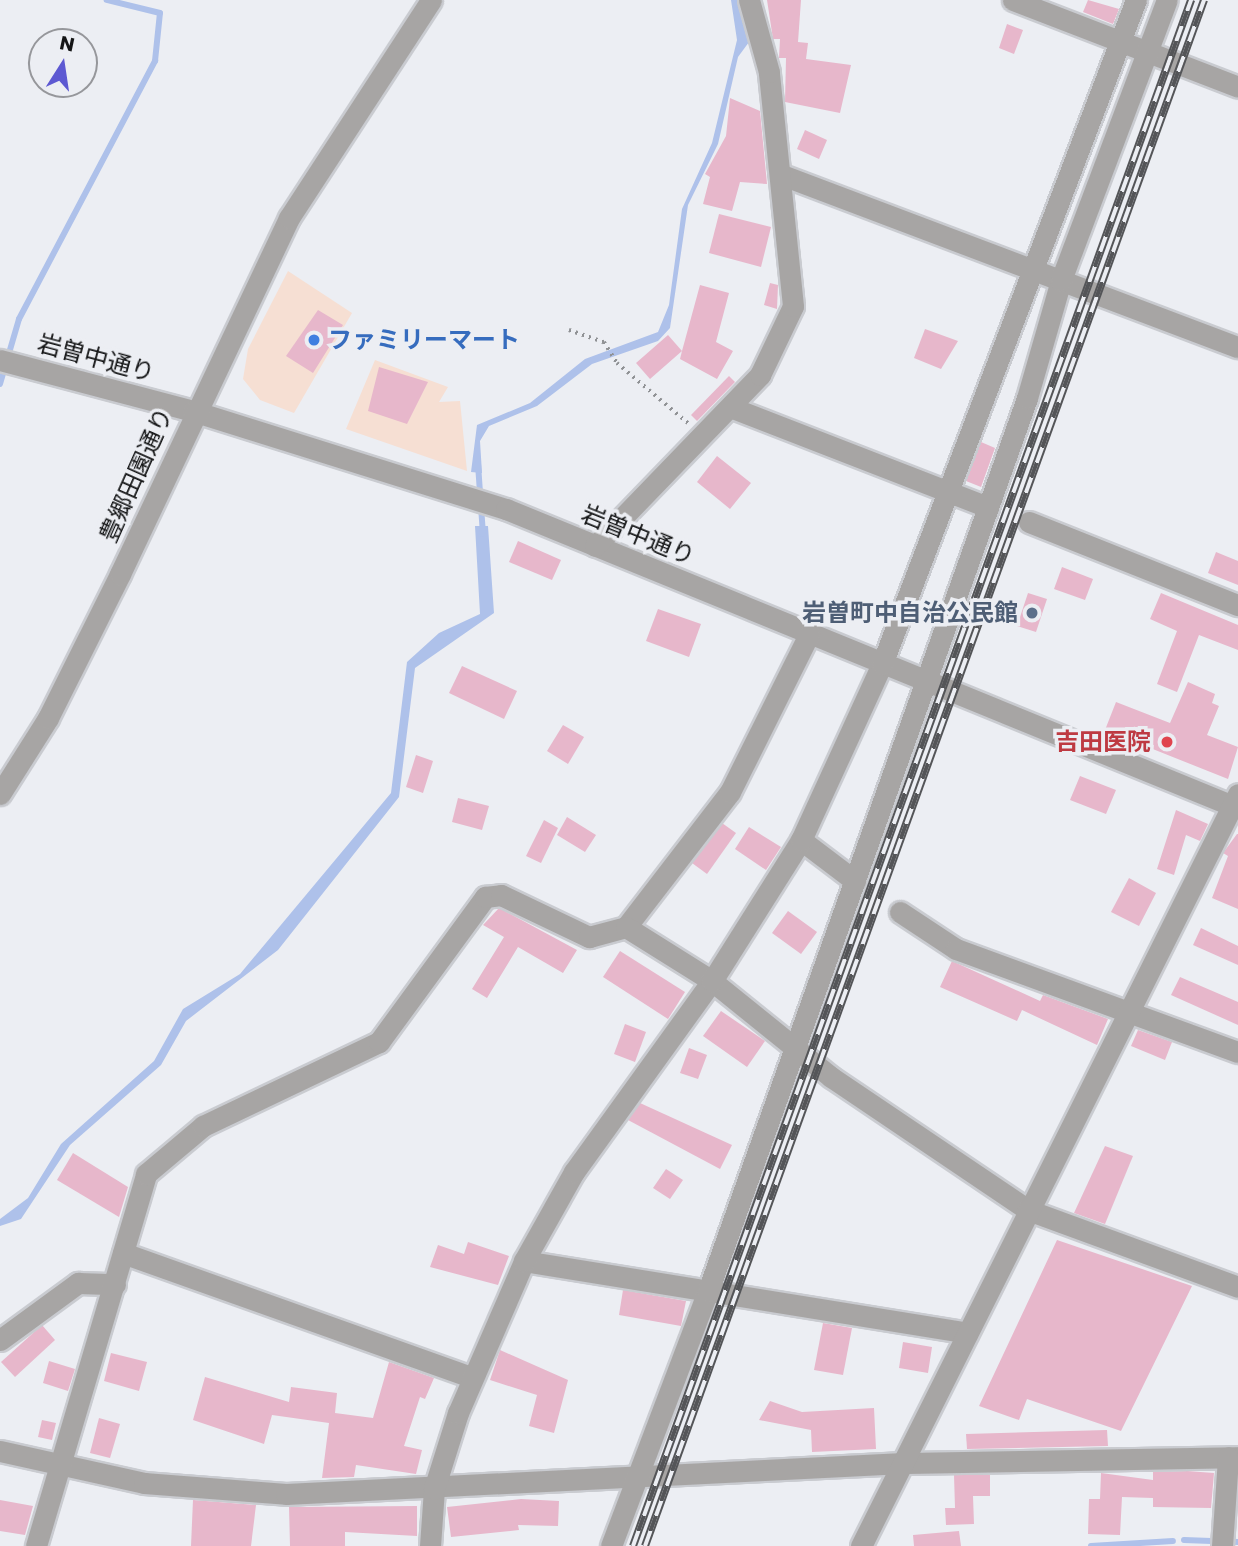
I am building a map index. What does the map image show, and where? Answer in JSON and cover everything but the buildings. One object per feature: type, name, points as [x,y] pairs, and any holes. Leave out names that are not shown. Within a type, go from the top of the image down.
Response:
[{"type":"street","name":"豊郷田園通り","points":[[0,794],[108,598],[193,411],[289,218],[430,0]]},
{"type":"street","points":[[595,546],[703,436],[775,353],[793,306],[782,175],[769,72],[749,0]]},
{"type":"street","points":[[1013,0],[1238,87]]},
{"type":"street","points":[[430,1546],[434,1489],[471,1377],[524,1261],[575,1172],[712,981],[802,840],[881,664],[1136,0]]},
{"type":"street","points":[[611,1546],[708,1291],[988,507],[1061,280],[1167,0]]},
{"type":"street","points":[[782,175],[1238,347]]},
{"type":"street","name":"岩曽中通り","points":[[0,360],[193,411],[436,485],[595,546],[925,682],[1236,803]]},
{"type":"street","points":[[730,407],[988,507]]},
{"type":"street","points":[[1028,522],[1238,604]]},
{"type":"street","points":[[36,1546],[63,1466],[146,1174],[174,1145],[379,1042],[485,897],[501,895],[589,937],[626,926],[730,792],[809,634]]},
{"type":"street","points":[[861,1546],[1028,1210],[1236,803]]},
{"type":"street","points":[[802,840],[855,881]]},
{"type":"street","points":[[901,912],[956,949],[1238,1052]]},
{"type":"street","points":[[626,926],[712,981],[796,1045],[831,1077],[1028,1210],[1238,1287]]},
{"type":"street","points":[[123,1253],[471,1377]]},
{"type":"street","points":[[524,1261],[967,1333]]},
{"type":"street","points":[[0,1340],[78,1283],[114,1284]]},
{"type":"street","points":[[0,1451],[144,1483],[286,1494],[434,1489],[903,1463],[1233,1457],[1222,1546]]},
{"type":"path","points":[[569,330],[604,342],[617,363],[703,436]]},
{"type":"shaded area","points":[[288,271],[352,313],[294,413],[260,400],[243,379],[248,349]]},
{"type":"shaded area","points":[[375,360],[448,387],[439,402],[460,401],[467,471],[346,429]]},
{"type":"water","points":[[731,0],[741,0],[749,42],[738,57],[718,144],[688,205],[670,328],[658,341],[592,364],[537,406],[489,426],[480,441],[482,473],[471,472],[477,425],[530,403],[585,359],[658,332],[669,305],[682,209],[712,143],[737,40]]},
{"type":"water","points":[[475,526],[488,526],[494,613],[415,668],[399,797],[278,950],[186,1021],[161,1065],[70,1145],[21,1219],[0,1226],[0,1219],[28,1198],[61,1144],[154,1061],[183,1009],[240,974],[391,793],[407,662],[439,633],[480,614]]},
{"type":"waterway","points":[[0,384],[19,319],[155,61],[160,13],[107,0]]},
{"type":"waterway","points":[[478,464],[480,496]]},
{"type":"waterway","points":[[481,506],[483,534]]},
{"type":"waterway","points":[[1184,1540],[1238,1542]]},
{"type":"waterway","points":[[1091,1546],[1173,1541]]},
{"type":"railway","points":[[633,1546],[1191,0]]},
{"type":"railway","points":[[645,1546],[1204,0]]},
{"type":"place","name":"ファミリーマート","points":[[314,340]]},
{"type":"place","name":"岩曽町中自治公民館","points":[[1032,613]]},
{"type":"place","name":"吉田医院","points":[[1167,742]]}]
